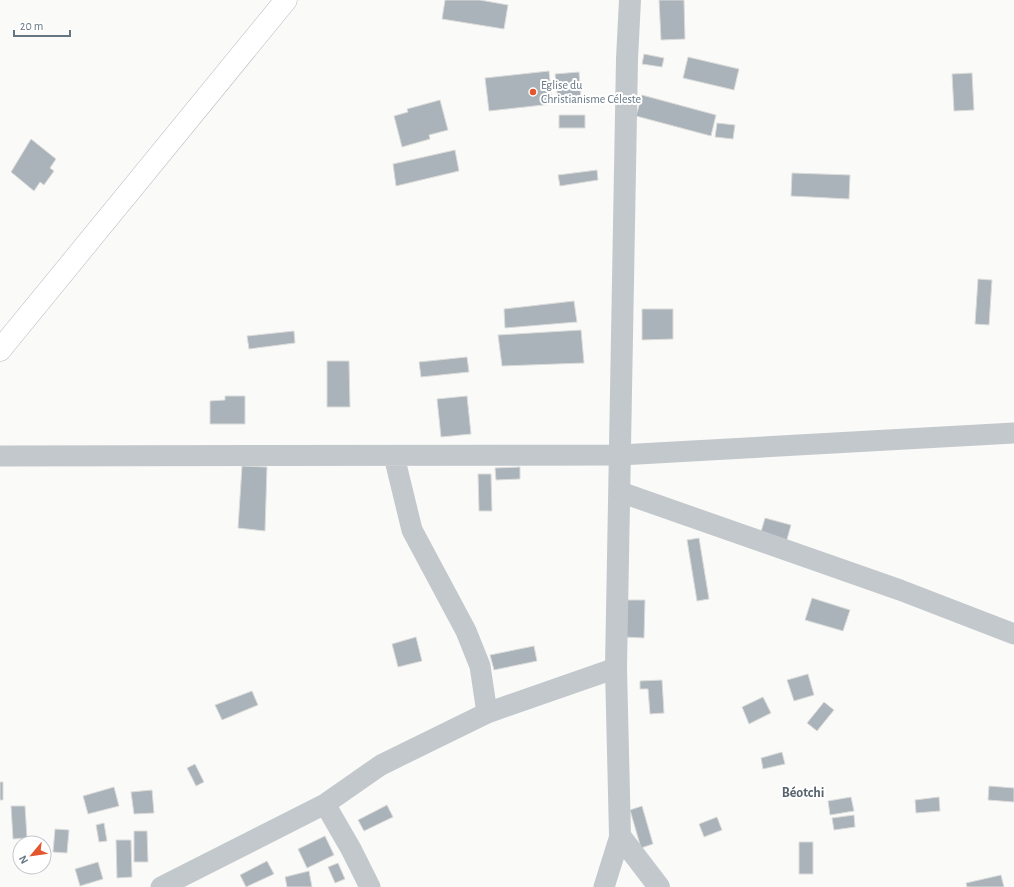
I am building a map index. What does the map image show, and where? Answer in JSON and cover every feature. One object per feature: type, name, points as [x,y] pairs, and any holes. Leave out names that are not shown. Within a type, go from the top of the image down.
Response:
[{"type":"main road","points":[[0,350],[286,0]]},
{"type":"street","points":[[604,887],[620,836],[616,668],[627,59],[630,0]]},
{"type":"street","points":[[0,456],[620,455],[1014,434]]},
{"type":"street","points":[[394,456],[412,530],[466,631],[480,666],[487,713]]},
{"type":"street","points":[[620,492],[900,590],[1014,634]]},
{"type":"street","points":[[161,887],[325,804],[380,765],[487,713],[616,668]]},
{"type":"street","points":[[325,804],[370,887]]},
{"type":"street","points":[[620,836],[658,887]]},
{"type":"building","points":[[445,0],[480,0],[508,5],[504,29],[442,19]]},
{"type":"building","points":[[659,0],[684,0],[685,39],[661,40]]},
{"type":"building","points":[[644,54],[664,58],[662,67],[642,64]]},
{"type":"building","points":[[688,57],[739,69],[734,90],[683,78]]},
{"type":"building","points":[[549,71],[552,104],[489,111],[485,78]]},
{"type":"building","points":[[579,72],[581,99],[558,101],[555,74]]},
{"type":"building","points":[[972,73],[974,110],[954,111],[952,74]]},
{"type":"building","points":[[642,95],[716,115],[711,136],[636,116]]},
{"type":"building","points":[[440,100],[448,130],[429,135],[430,139],[402,147],[394,116],[408,112],[407,109]]},
{"type":"building","points":[[559,115],[585,115],[585,128],[559,128]]},
{"type":"building","points":[[717,123],[735,125],[733,139],[715,137]]},
{"type":"building","points":[[31,139],[56,159],[50,168],[54,171],[44,185],[40,182],[34,191],[11,172]]},
{"type":"building","points":[[455,150],[459,171],[396,186],[393,164]]},
{"type":"building","points":[[597,170],[598,180],[560,186],[558,175]]},
{"type":"building","points":[[792,173],[850,175],[849,199],[791,196]]},
{"type":"building","points":[[978,279],[992,280],[989,325],[975,324]]},
{"type":"building","points":[[574,301],[577,322],[505,328],[504,309]]},
{"type":"building","points":[[642,309],[673,309],[673,339],[642,340]]},
{"type":"building","points":[[581,330],[584,363],[502,366],[498,335]]},
{"type":"building","points":[[294,331],[295,343],[249,349],[247,336]]},
{"type":"building","points":[[467,357],[469,372],[421,377],[419,362]]},
{"type":"building","points":[[327,361],[349,361],[350,407],[327,407]]},
{"type":"building","points":[[225,396],[245,396],[245,424],[210,424],[210,401],[225,400]]},
{"type":"building","points":[[467,396],[471,434],[441,437],[437,399]]},
{"type":"building","points":[[242,466],[267,467],[265,531],[238,528]]},
{"type":"building","points":[[520,467],[520,479],[496,480],[495,468]]},
{"type":"building","points":[[478,474],[491,474],[492,511],[479,511]]},
{"type":"building","points":[[765,518],[791,525],[786,543],[760,535]]},
{"type":"building","points":[[699,538],[709,599],[697,601],[687,540]]},
{"type":"building","points":[[812,598],[850,610],[843,631],[805,620]]},
{"type":"building","points":[[625,600],[645,600],[644,638],[625,637]]},
{"type":"building","points":[[416,637],[422,661],[398,667],[392,644]]},
{"type":"building","points":[[534,646],[537,661],[494,670],[490,655]]},
{"type":"building","points":[[808,674],[814,695],[794,701],[787,680]]},
{"type":"building","points":[[662,680],[664,713],[650,714],[648,689],[640,689],[640,681]]},
{"type":"building","points":[[252,691],[258,705],[222,720],[215,705]]},
{"type":"building","points":[[763,697],[771,713],[749,724],[742,707]]},
{"type":"building","points":[[824,702],[834,710],[817,731],[807,723]]},
{"type":"building","points":[[782,752],[785,764],[763,769],[761,758]]},
{"type":"building","points":[[195,764],[204,782],[196,786],[187,768]]},
{"type":"building","points":[[0,782],[3,782],[3,800],[0,800]]},
{"type":"building","points":[[989,786],[1014,788],[1014,802],[988,800]]},
{"type":"building","points":[[114,787],[119,806],[88,814],[83,796]]},
{"type":"building","points":[[152,790],[154,813],[134,814],[131,792]]},
{"type":"building","points":[[851,797],[854,811],[830,815],[828,801]]},
{"type":"building","points":[[939,797],[940,811],[916,813],[915,800]]},
{"type":"building","points":[[387,805],[393,817],[364,831],[358,820]]},
{"type":"building","points":[[11,806],[25,806],[27,835],[13,835]]},
{"type":"building","points":[[642,806],[653,844],[641,848],[630,810]]},
{"type":"building","points":[[854,815],[855,827],[834,830],[832,818]]},
{"type":"building","points":[[717,817],[722,830],[704,837],[699,824]]},
{"type":"building","points":[[104,823],[107,841],[99,842],[96,825]]},
{"type":"building","points":[[55,829],[69,830],[67,853],[53,852]]},
{"type":"building","points":[[134,831],[147,831],[148,862],[134,862]]},
{"type":"building","points":[[325,836],[334,855],[307,868],[298,849]]},
{"type":"building","points":[[116,840],[131,840],[132,877],[117,878]]},
{"type":"building","points":[[799,842],[813,842],[813,874],[799,874]]},
{"type":"building","points":[[267,861],[274,874],[246,887],[240,875]]},
{"type":"building","points":[[98,862],[103,879],[80,886],[75,869]]},
{"type":"building","points":[[338,863],[345,879],[335,883],[328,867]]},
{"type":"building","points":[[309,871],[312,887],[287,887],[285,877]]},
{"type":"building","points":[[1001,875],[1004,887],[967,887],[966,883]]},
{"type":"place","name":"Eglise du Christianisme Céleste","points":[[533,92]]},
{"type":"district","name":"Béotchi","points":[[803,792]]}]
